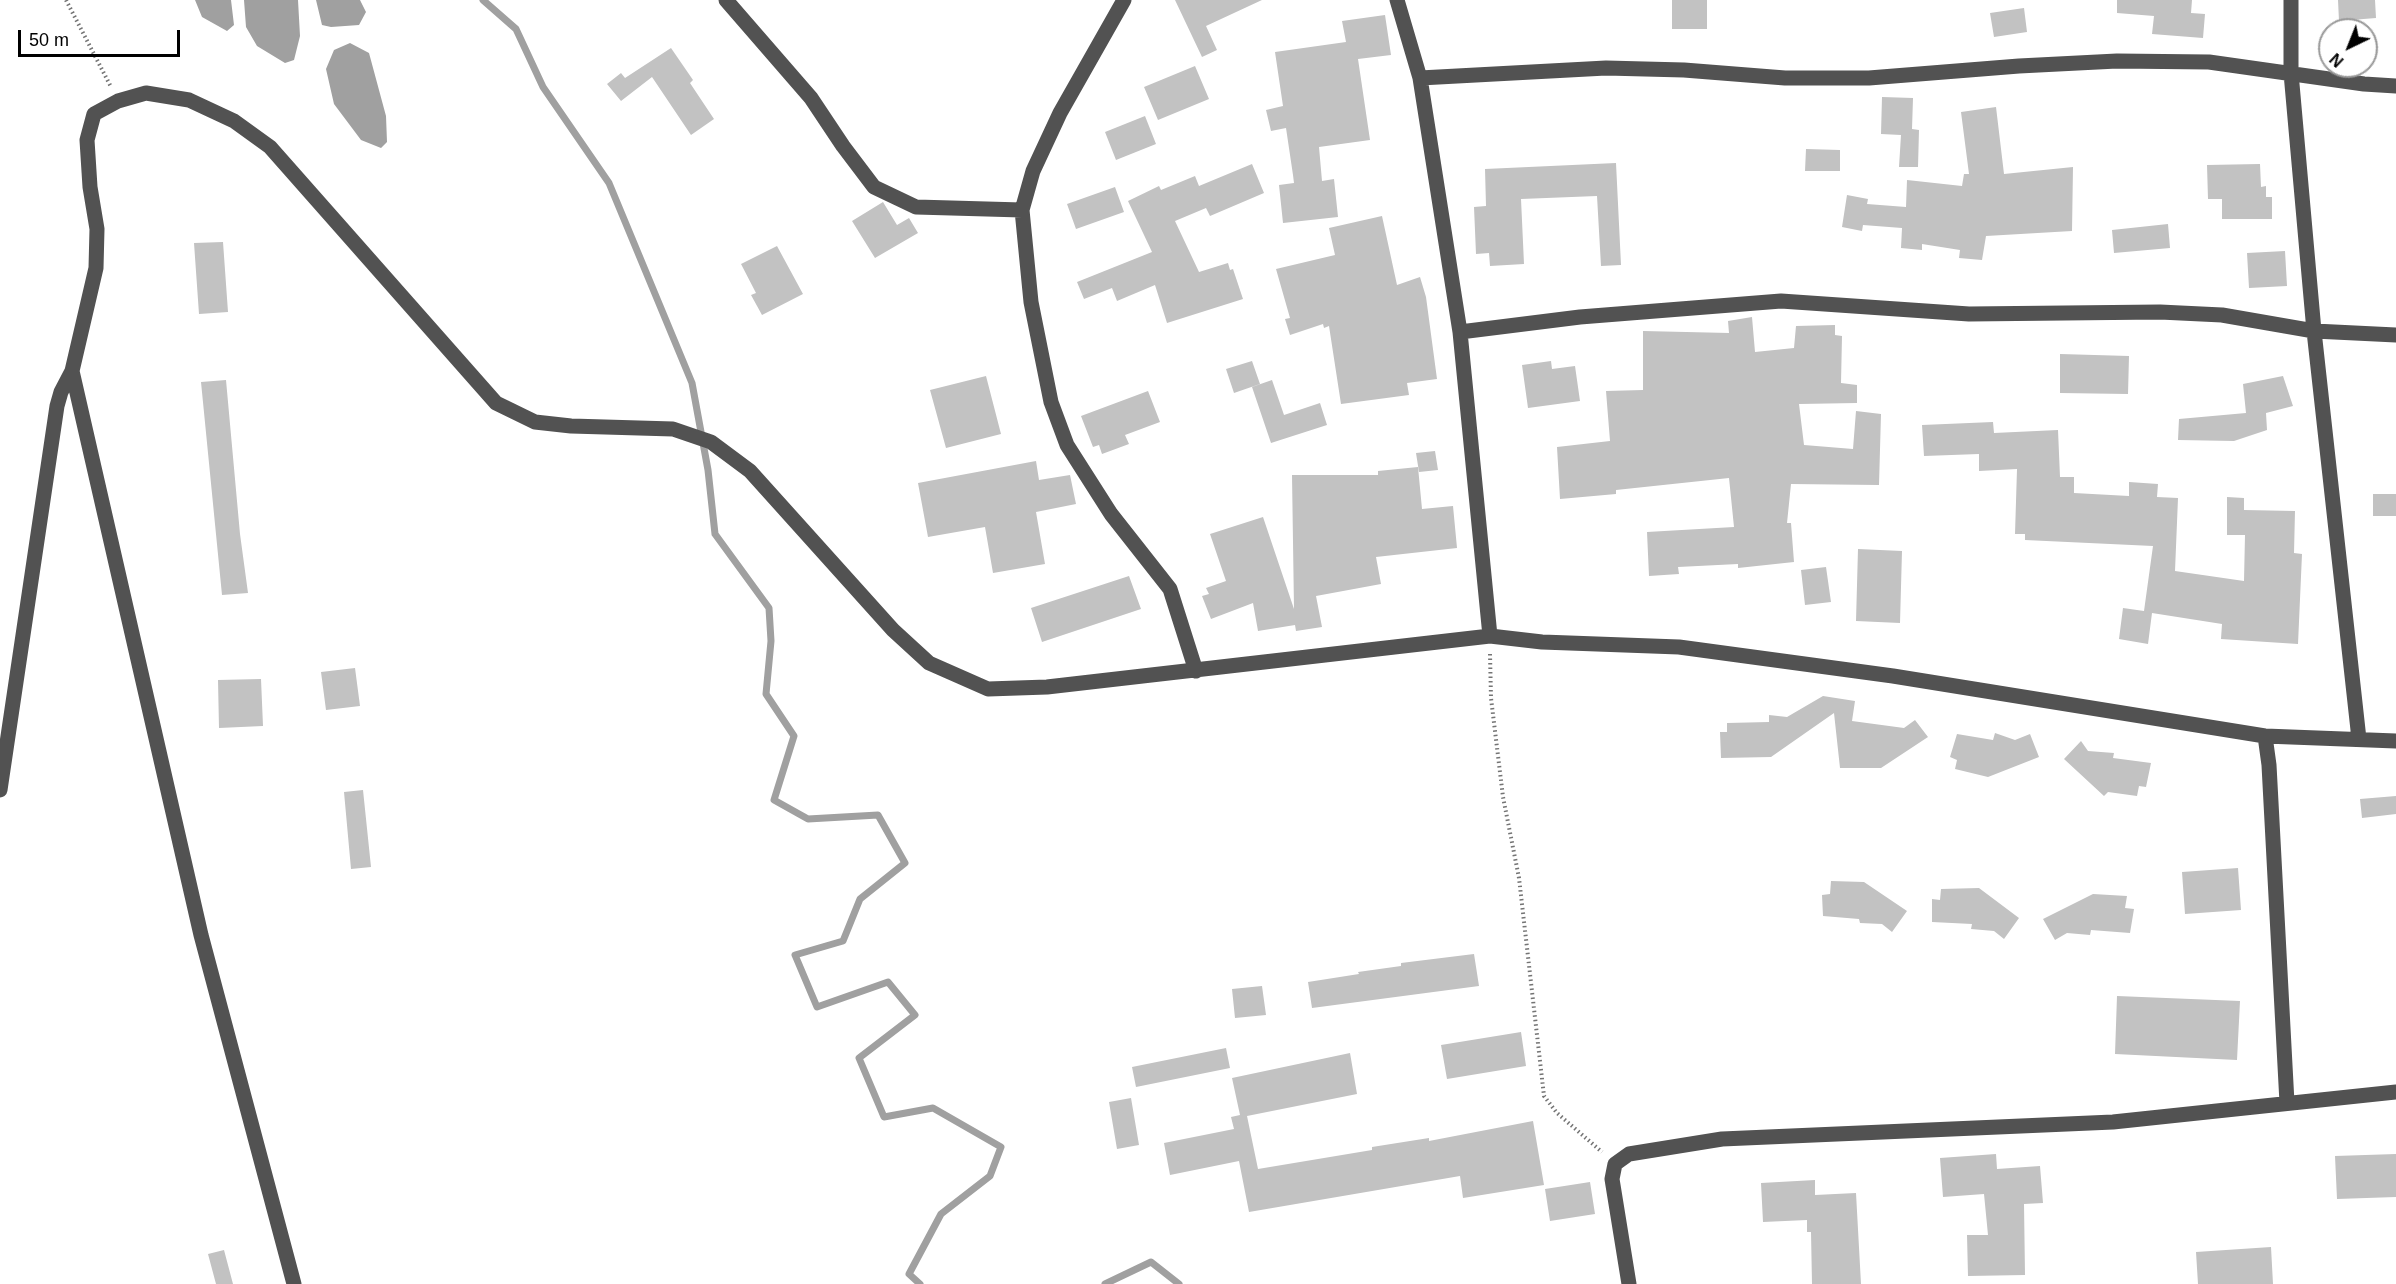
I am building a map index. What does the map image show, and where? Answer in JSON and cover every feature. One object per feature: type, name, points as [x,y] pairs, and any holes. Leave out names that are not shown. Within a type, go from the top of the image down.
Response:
[{"type":"street","points":[[726,0],[811,98],[874,187],[916,207],[1022,210]]},
{"type":"street","points":[[1124,0],[1060,113],[1033,171],[1022,210],[1031,302],[1051,402],[1067,445],[1112,514],[1170,588],[1196,671]]},
{"type":"street","points":[[1397,0],[1420,78],[1460,332],[1490,636]]},
{"type":"street","points":[[2291,0],[2291,73],[2314,332],[2359,740]]},
{"type":"street","points":[[1420,78],[1606,68],[1684,70],[1785,78],[1869,78],[2116,61],[2209,62],[2364,84],[2396,86]]},
{"type":"street","points":[[0,790],[57,406],[72,370],[96,268],[97,229],[90,187],[87,140],[94,114],[118,101],[146,93],[189,100],[234,121],[270,147],[496,403],[535,422],[571,426],[673,429],[711,442],[750,471],[894,630],[929,663],[988,689],[1047,687],[1490,636],[1542,642],[1679,647],[1893,676],[2265,736],[2396,741]]},
{"type":"street","points":[[1460,332],[1601,315],[1781,301],[1969,314],[2160,312],[2222,315],[2314,332],[2396,335]]},
{"type":"street","points":[[72,370],[201,935],[294,1284]]},
{"type":"street","points":[[2265,736],[2269,765],[2287,1103]]},
{"type":"street","points":[[1629,1284],[1611,1179],[1615,1164],[1629,1154],[1722,1139],[2113,1122],[2396,1092]]},
{"type":"path","points":[[66,0],[118,101]]},
{"type":"path","points":[[1490,636],[1491,698],[1503,797],[1520,878],[1544,1096],[1557,1113],[1615,1164]]},
{"type":"shaded area","points":[[195,0],[231,0],[234,25],[227,31],[202,17]]},
{"type":"shaded area","points":[[244,0],[298,0],[300,36],[294,60],[285,63],[257,46],[246,27]]},
{"type":"shaded area","points":[[316,0],[360,0],[366,12],[359,25],[331,27],[322,25]]},
{"type":"shaded area","points":[[350,43],[369,53],[386,116],[387,142],[381,148],[361,140],[334,104],[326,69],[334,50]]},
{"type":"building","points":[[1175,0],[1262,0],[1206,26],[1217,50],[1202,57]]},
{"type":"building","points":[[1672,0],[1707,0],[1707,29],[1672,29]]},
{"type":"building","points":[[2117,0],[2192,0],[2191,13],[2205,14],[2203,38],[2152,34],[2154,16],[2117,13]]},
{"type":"building","points":[[2338,0],[2375,0],[2376,18],[2339,18]]},
{"type":"building","points":[[2024,8],[2027,32],[1994,37],[1990,13]]},
{"type":"building","points":[[1385,15],[1391,55],[1358,59],[1370,140],[1319,147],[1322,181],[1334,179],[1338,217],[1283,223],[1279,185],[1294,183],[1286,128],[1271,131],[1266,110],[1283,106],[1275,52],[1346,42],[1342,21]]},
{"type":"building","points":[[671,48],[693,80],[690,83],[714,119],[691,135],[652,77],[621,101],[607,84],[621,73],[625,78]]},
{"type":"building","points":[[1195,66],[1209,99],[1158,120],[1144,87]]},
{"type":"building","points":[[1882,97],[1913,98],[1912,129],[1919,130],[1918,167],[1899,167],[1901,135],[1881,134]]},
{"type":"building","points":[[1996,107],[2004,174],[2073,167],[2072,231],[1986,236],[1982,260],[1959,258],[1960,250],[1922,244],[1922,250],[1901,248],[1902,228],[1863,225],[1862,231],[1842,227],[1847,195],[1868,199],[1867,204],[1906,207],[1907,180],[1962,186],[1964,174],[1969,174],[1961,112]]},
{"type":"building","points":[[1145,116],[1156,144],[1116,160],[1105,132]]},
{"type":"building","points":[[1806,149],[1840,150],[1840,171],[1805,171]]},
{"type":"building","points":[[1616,163],[1621,265],[1601,266],[1597,196],[1521,199],[1524,264],[1490,266],[1489,253],[1476,254],[1474,207],[1486,206],[1485,169]]},
{"type":"building","points":[[1252,164],[1264,193],[1210,216],[1206,208],[1175,221],[1199,272],[1228,263],[1230,270],[1233,269],[1243,299],[1167,323],[1155,285],[1117,301],[1112,288],[1084,299],[1077,282],[1152,252],[1128,201],[1159,186],[1161,190],[1195,176],[1199,186]]},
{"type":"building","points":[[2260,164],[2261,187],[2266,186],[2266,197],[2272,197],[2272,219],[2222,219],[2222,199],[2208,199],[2207,165]]},
{"type":"building","points":[[1115,187],[1124,212],[1076,229],[1067,204]]},
{"type":"building","points":[[883,202],[897,225],[909,218],[918,233],[875,258],[852,221]]},
{"type":"building","points":[[1382,216],[1397,285],[1420,277],[1426,297],[1437,379],[1407,383],[1409,395],[1341,404],[1329,326],[1324,328],[1323,324],[1290,335],[1285,319],[1290,318],[1276,269],[1335,255],[1329,228]]},
{"type":"building","points":[[2168,224],[2170,248],[2114,253],[2112,230]]},
{"type":"building","points":[[223,242],[228,312],[199,314],[194,243]]},
{"type":"building","points":[[777,246],[803,294],[762,315],[751,295],[756,293],[741,264]]},
{"type":"building","points":[[2285,251],[2287,286],[2249,288],[2247,253]]},
{"type":"building","points":[[1752,317],[1755,352],[1794,348],[1796,326],[1835,325],[1835,335],[1842,336],[1841,383],[1857,385],[1857,403],[1799,404],[1804,445],[1853,449],[1856,411],[1881,414],[1879,485],[1791,484],[1787,523],[1791,523],[1794,562],[1738,568],[1738,564],[1678,567],[1679,574],[1649,576],[1647,532],[1734,527],[1729,478],[1616,490],[1616,494],[1560,499],[1557,447],[1610,441],[1606,391],[1643,390],[1643,331],[1729,333],[1728,321]]},
{"type":"building","points":[[2060,354],[2129,356],[2128,394],[2060,393]]},
{"type":"building","points":[[1252,361],[1260,384],[1234,393],[1226,369]]},
{"type":"building","points":[[1551,361],[1552,369],[1575,366],[1580,401],[1528,408],[1522,365]]},
{"type":"building","points":[[986,376],[1001,434],[946,448],[930,390]]},
{"type":"building","points":[[2283,376],[2293,406],[2266,413],[2267,430],[2234,441],[2178,440],[2179,419],[2246,413],[2243,384]]},
{"type":"building","points":[[226,380],[240,534],[248,593],[222,595],[201,382]]},
{"type":"building","points":[[1272,380],[1284,415],[1320,403],[1327,425],[1271,443],[1252,387]]},
{"type":"building","points":[[1148,391],[1160,422],[1125,435],[1129,444],[1102,454],[1099,445],[1093,447],[1081,416]]},
{"type":"building","points":[[1993,422],[1994,433],[2058,430],[2060,477],[2074,477],[2074,493],[2129,496],[2129,482],[2158,484],[2157,497],[2178,498],[2175,571],[2244,581],[2245,535],[2227,535],[2227,497],[2244,498],[2244,510],[2295,511],[2294,553],[2302,554],[2298,644],[2221,639],[2222,624],[2152,613],[2148,644],[2119,639],[2123,608],[2144,611],[2153,546],[2025,540],[2025,534],[2015,534],[2017,469],[1979,471],[1979,454],[1924,456],[1922,425]]},
{"type":"building","points":[[1435,451],[1438,470],[1419,472],[1416,453]]},
{"type":"building","points":[[1036,461],[1039,480],[1070,475],[1076,504],[1036,512],[1045,564],[993,573],[985,527],[928,537],[918,483]]},
{"type":"building","points":[[1418,467],[1422,509],[1453,506],[1457,548],[1376,557],[1381,584],[1316,596],[1322,627],[1296,631],[1295,625],[1258,631],[1253,603],[1211,619],[1202,596],[1209,594],[1206,588],[1226,581],[1210,534],[1263,517],[1294,609],[1292,475],[1378,475],[1378,471]]},
{"type":"building","points":[[2373,494],[2396,494],[2396,516],[2373,516]]},
{"type":"building","points":[[1858,549],[1902,551],[1900,623],[1856,621]]},
{"type":"building","points":[[1826,567],[1831,602],[1805,605],[1801,570]]},
{"type":"building","points":[[1129,576],[1141,609],[1042,642],[1031,608]]},
{"type":"building","points":[[355,668],[360,706],[326,710],[321,672]]},
{"type":"building","points":[[261,679],[263,726],[219,728],[218,680]]},
{"type":"building","points":[[1823,696],[1855,701],[1852,721],[1904,728],[1915,720],[1928,737],[1881,768],[1840,768],[1834,713],[1771,757],[1721,758],[1720,732],[1727,732],[1727,723],[1769,722],[1769,715],[1787,717]]},
{"type":"building","points":[[1995,733],[2015,740],[2030,734],[2039,757],[1988,777],[1955,769],[1957,760],[1950,757],[1957,734],[1993,740]]},
{"type":"building","points":[[2081,741],[2088,751],[2114,753],[2113,758],[2151,763],[2146,787],[2139,786],[2137,796],[2108,792],[2104,796],[2064,759]]},
{"type":"building","points":[[363,790],[371,867],[351,869],[344,792]]},
{"type":"building","points":[[2396,796],[2396,814],[2362,818],[2360,799]]},
{"type":"building","points":[[2238,868],[2241,910],[2185,914],[2182,872]]},
{"type":"building","points":[[1831,881],[1864,882],[1907,911],[1892,932],[1882,924],[1860,923],[1859,919],[1823,916],[1822,895],[1830,894]]},
{"type":"building","points":[[1979,888],[2019,918],[2004,939],[1994,931],[1971,929],[1972,924],[1932,922],[1932,899],[1940,900],[1941,889]]},
{"type":"building","points":[[2093,894],[2127,896],[2125,908],[2134,909],[2130,933],[2091,930],[2090,935],[2067,933],[2055,940],[2043,919]]},
{"type":"building","points":[[1474,954],[1479,986],[1312,1008],[1308,982],[1401,966],[1401,963]]},
{"type":"building","points":[[1262,986],[1266,1015],[1235,1018],[1232,989]]},
{"type":"building","points":[[2117,996],[2240,1001],[2237,1060],[2115,1054]]},
{"type":"building","points":[[1521,1032],[1526,1066],[1447,1079],[1441,1045]]},
{"type":"building","points":[[1226,1048],[1230,1068],[1136,1087],[1132,1067]]},
{"type":"building","points":[[1350,1053],[1357,1094],[1247,1116],[1258,1169],[1372,1150],[1372,1147],[1429,1138],[1429,1141],[1533,1121],[1544,1185],[1463,1198],[1460,1176],[1249,1212],[1239,1161],[1170,1175],[1164,1143],[1234,1129],[1231,1117],[1240,1115],[1232,1078]]},
{"type":"building","points":[[1131,1098],[1139,1145],[1117,1149],[1109,1102]]},
{"type":"building","points":[[1996,1154],[1997,1169],[2040,1166],[2043,1203],[2024,1204],[2025,1275],[1968,1276],[1967,1235],[1988,1235],[1984,1194],[1943,1197],[1940,1158]]},
{"type":"building","points":[[2396,1154],[2396,1197],[2337,1199],[2335,1156]]},
{"type":"building","points":[[1815,1180],[1815,1195],[1856,1193],[1861,1284],[1812,1284],[1811,1232],[1807,1232],[1807,1220],[1763,1222],[1761,1183]]},
{"type":"building","points":[[1590,1182],[1595,1214],[1550,1221],[1545,1189]]},
{"type":"building","points":[[2271,1247],[2273,1284],[2198,1284],[2196,1252]]},
{"type":"building","points":[[224,1250],[233,1284],[216,1284],[208,1254]]},
{"type":"waterway","points":[[483,0],[516,29],[543,87],[609,183],[692,383],[708,470],[715,534],[769,608],[771,641],[766,694],[794,736],[774,800],[808,819],[878,815],[905,863],[860,899],[843,941],[795,955],[817,1007],[888,982],[915,1015],[859,1058],[884,1117],[933,1108],[1001,1147],[990,1176],[941,1214],[909,1274],[920,1284]]},
{"type":"waterway","points":[[1105,1284],[1151,1262],[1179,1284]]}]
